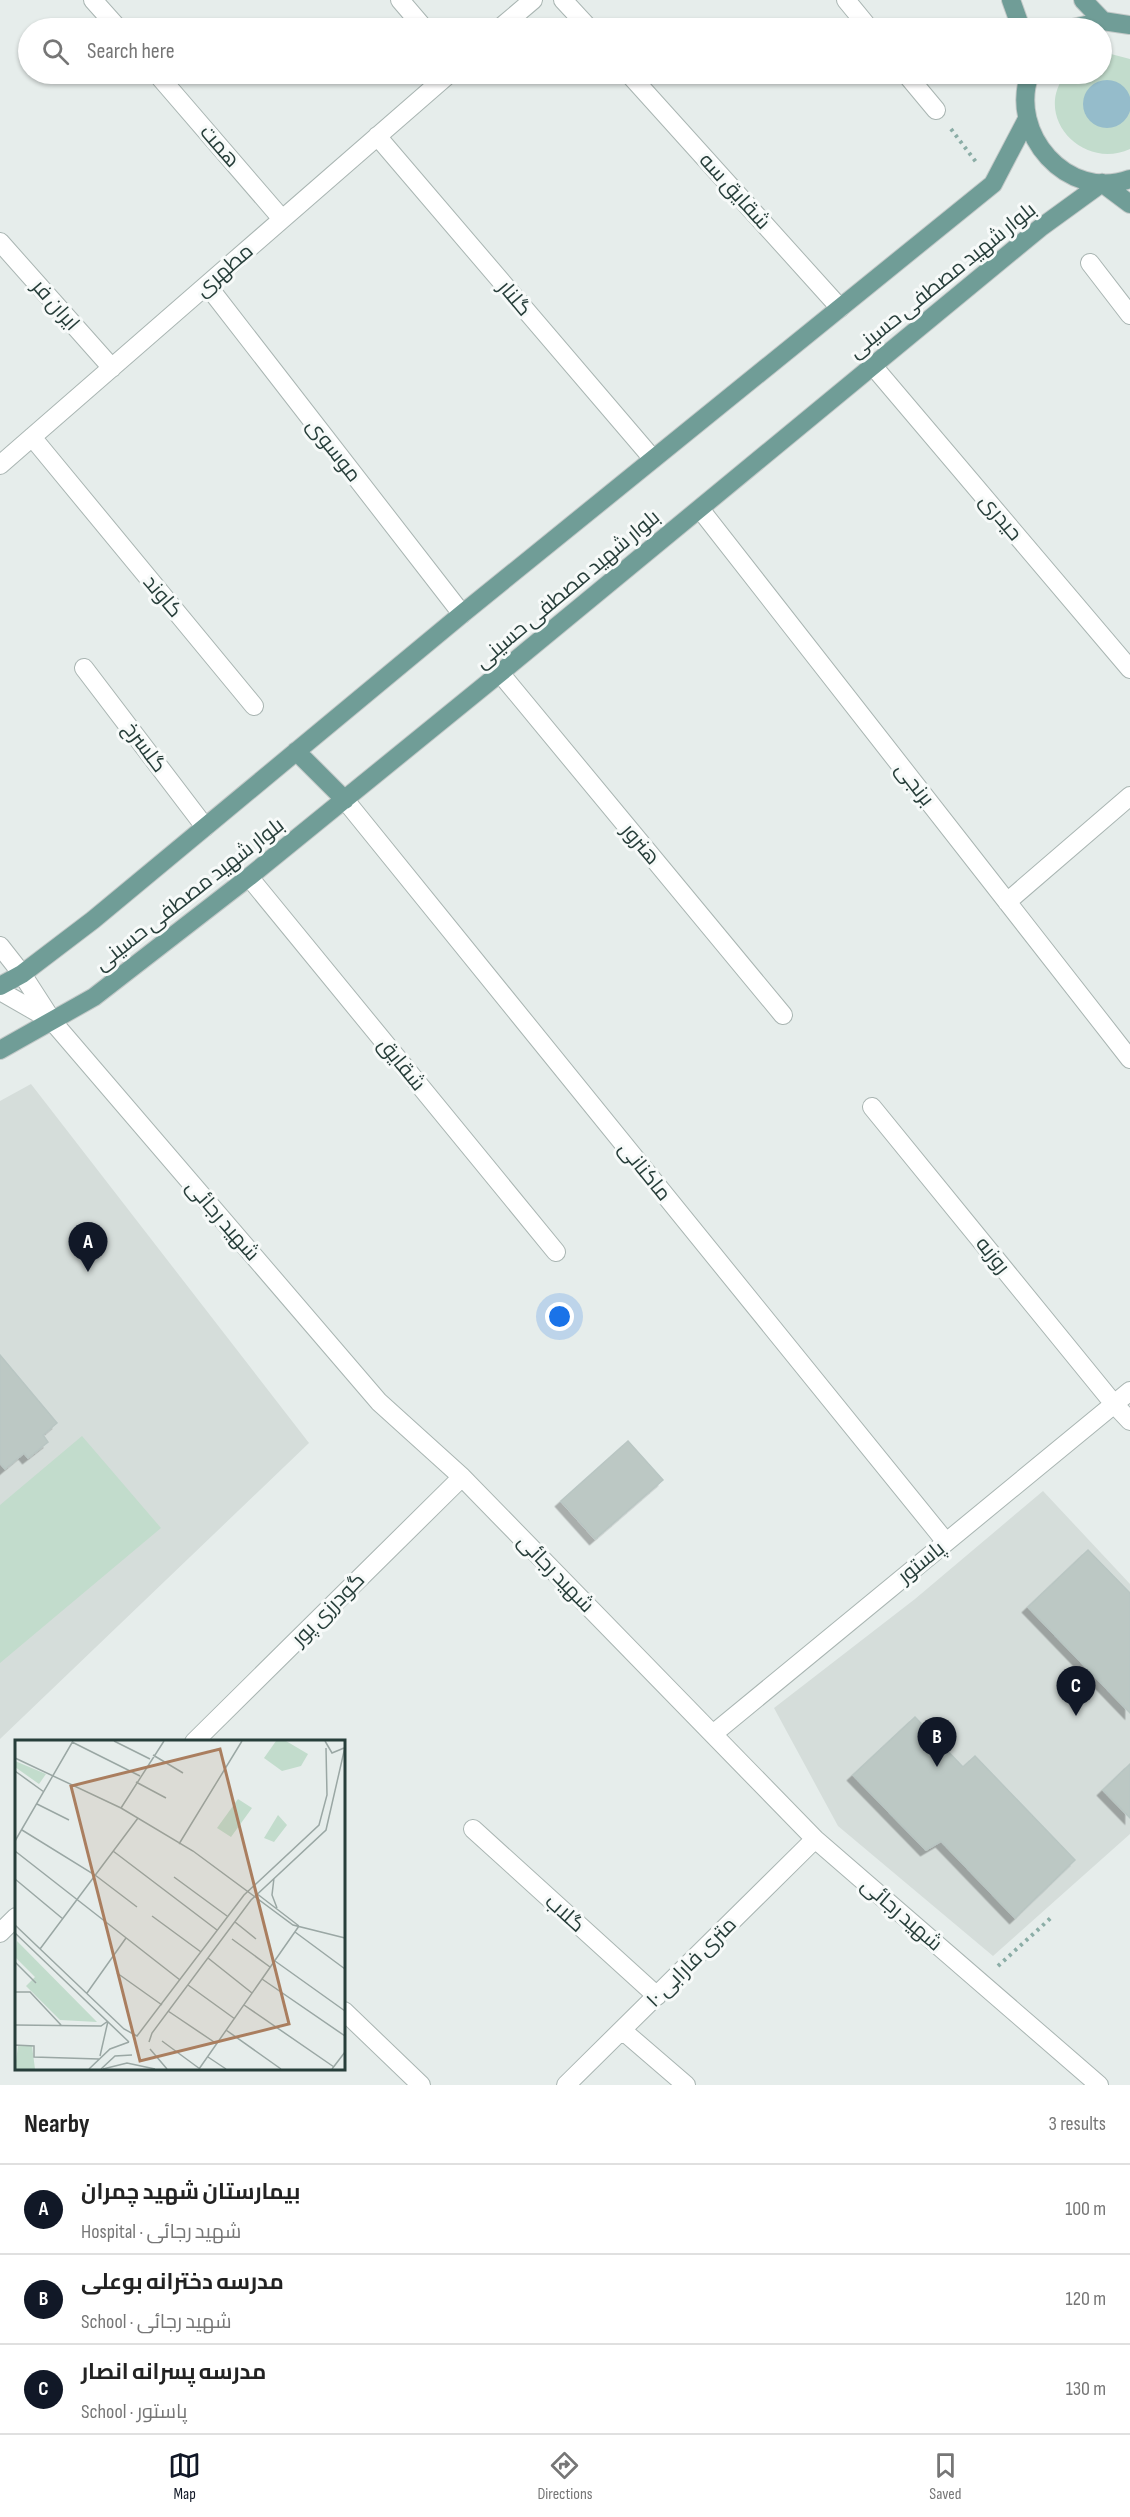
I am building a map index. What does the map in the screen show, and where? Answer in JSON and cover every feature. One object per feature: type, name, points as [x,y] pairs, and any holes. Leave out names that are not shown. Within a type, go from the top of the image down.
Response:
[{"type":"main road","points":[[1011,0],[1017,18]]},
{"type":"main road","points":[[1083,0],[1100,18]]},
{"type":"main road","points":[[1112,22],[1130,25]]},
{"type":"main road","points":[[1028,84],[1025,98],[1027,119],[1034,139],[1046,156],[1062,170],[1081,179],[1102,183],[1130,179]]},
{"type":"main road","name":"بلوار شهید مصطفی حسینی","points":[[9,983],[93,921],[462,615],[993,184],[1027,119]]},
{"type":"main road","points":[[1102,183],[1130,204]]},
{"type":"main road","name":"بلوار شهید مصطفی حسینی","points":[[0,1050],[53,1022],[132,970],[345,800],[1040,228],[1102,183]]},
{"type":"main road","points":[[296,752],[345,800]]},
{"type":"street","points":[[93,0],[109,18]]},
{"type":"street","points":[[400,0],[415,18]]},
{"type":"street","points":[[512,18],[533,0]]},
{"type":"street","points":[[563,0],[580,18]]},
{"type":"street","points":[[846,0],[861,18]]},
{"type":"street","name":"همت","points":[[166,84],[282,219]]},
{"type":"street","name":"مطهری","points":[[0,465],[437,84]]},
{"type":"street","name":"شقایق سه","points":[[638,84],[840,308]]},
{"type":"street","points":[[914,84],[936,110]]},
{"type":"street","name":"گلنار","points":[[377,136],[653,459]]},
{"type":"street","name":"ایران فر","points":[[0,242],[112,368]]},
{"type":"street","points":[[1090,263],[1127,307]]},
{"type":"street","name":"موسوی","points":[[207,285],[462,615]]},
{"type":"street","name":"حیدری","points":[[873,366],[1130,669]]},
{"type":"street","name":"کاوند","points":[[32,438],[254,706]]},
{"type":"street","name":"برنجی","points":[[700,509],[1130,1059]]},
{"type":"street","name":"گلسرخ","points":[[84,668],[206,827]]},
{"type":"street","name":"هنرور","points":[[500,673],[783,1015]]},
{"type":"street","name":"ماکنانی","points":[[345,800],[946,1542]]},
{"type":"street","points":[[1007,902],[1127,806]]},
{"type":"street","name":"شقایق","points":[[249,877],[556,1252]]},
{"type":"street","name":"شهید رجائی","points":[[0,946],[9,983],[53,1022]]},
{"type":"street","name":"شهید رجائی","points":[[9,983],[53,1022],[379,1402],[462,1477],[815,1839],[1099,2085]]},
{"type":"street","name":"روزبه","points":[[872,1107],[1130,1421]]},
{"type":"street","name":"پاستور","points":[[713,1734],[1130,1391]]},
{"type":"street","name":"گودرزی پور","points":[[196,1740],[462,1477]]},
{"type":"street","name":"گلاب","points":[[473,1829],[657,1996]]},
{"type":"street","name":"۱۰ متری فارابی","points":[[566,2085],[815,1839]]},
{"type":"street","points":[[0,1933],[15,1918]]},
{"type":"street","points":[[345,2012],[421,2085]]},
{"type":"street","points":[[622,2030],[686,2085]]},
{"type":"path","points":[[936,110],[993,184]]},
{"type":"path","points":[[981,1982],[1053,1916]]},
{"type":"shaded area","points":[[31,1084],[309,1443],[0,1739],[0,1101]]},
{"type":"shaded area","points":[[1043,1491],[1130,1584],[1130,1834],[993,1956],[838,1826],[774,1708],[915,1599]]},
{"type":"green space","points":[[1112,54],[1130,59],[1130,149],[1112,154],[1095,152],[1080,146],[1067,136],[1059,122],[1055,107],[1057,90],[1060,84],[1112,84]]},
{"type":"green space","points":[[82,1436],[161,1528],[0,1663],[0,1505]]},
{"type":"water","points":[[1112,80],[1116,81],[1127,90],[1131,99],[1130,113],[1116,127],[1098,127],[1084,113],[1084,95],[1093,84],[1112,84]]},
{"type":"building","points":[[0,1355],[57,1423],[43,1435],[48,1442],[28,1458],[24,1453],[5,1469],[0,1463]]},
{"type":"building","points":[[628,1441],[663,1480],[595,1539],[561,1501]]},
{"type":"building","points":[[1088,1550],[1130,1593],[1130,1713],[1028,1607]]},
{"type":"building","points":[[915,1717],[963,1767],[975,1756],[1075,1860],[1015,1918],[941,1841],[926,1850],[853,1775]]},
{"type":"building","points":[[1130,1764],[1130,1818],[1103,1790]]},
{"type":"place","name":"بیمارستان شهید چمران","points":[[88,1272]]},
{"type":"place","name":"مدرسه پسرانه انصار","points":[[1076,1716]]},
{"type":"place","name":"مدرسه دخترانه بوعلی","points":[[937,1767]]}]
